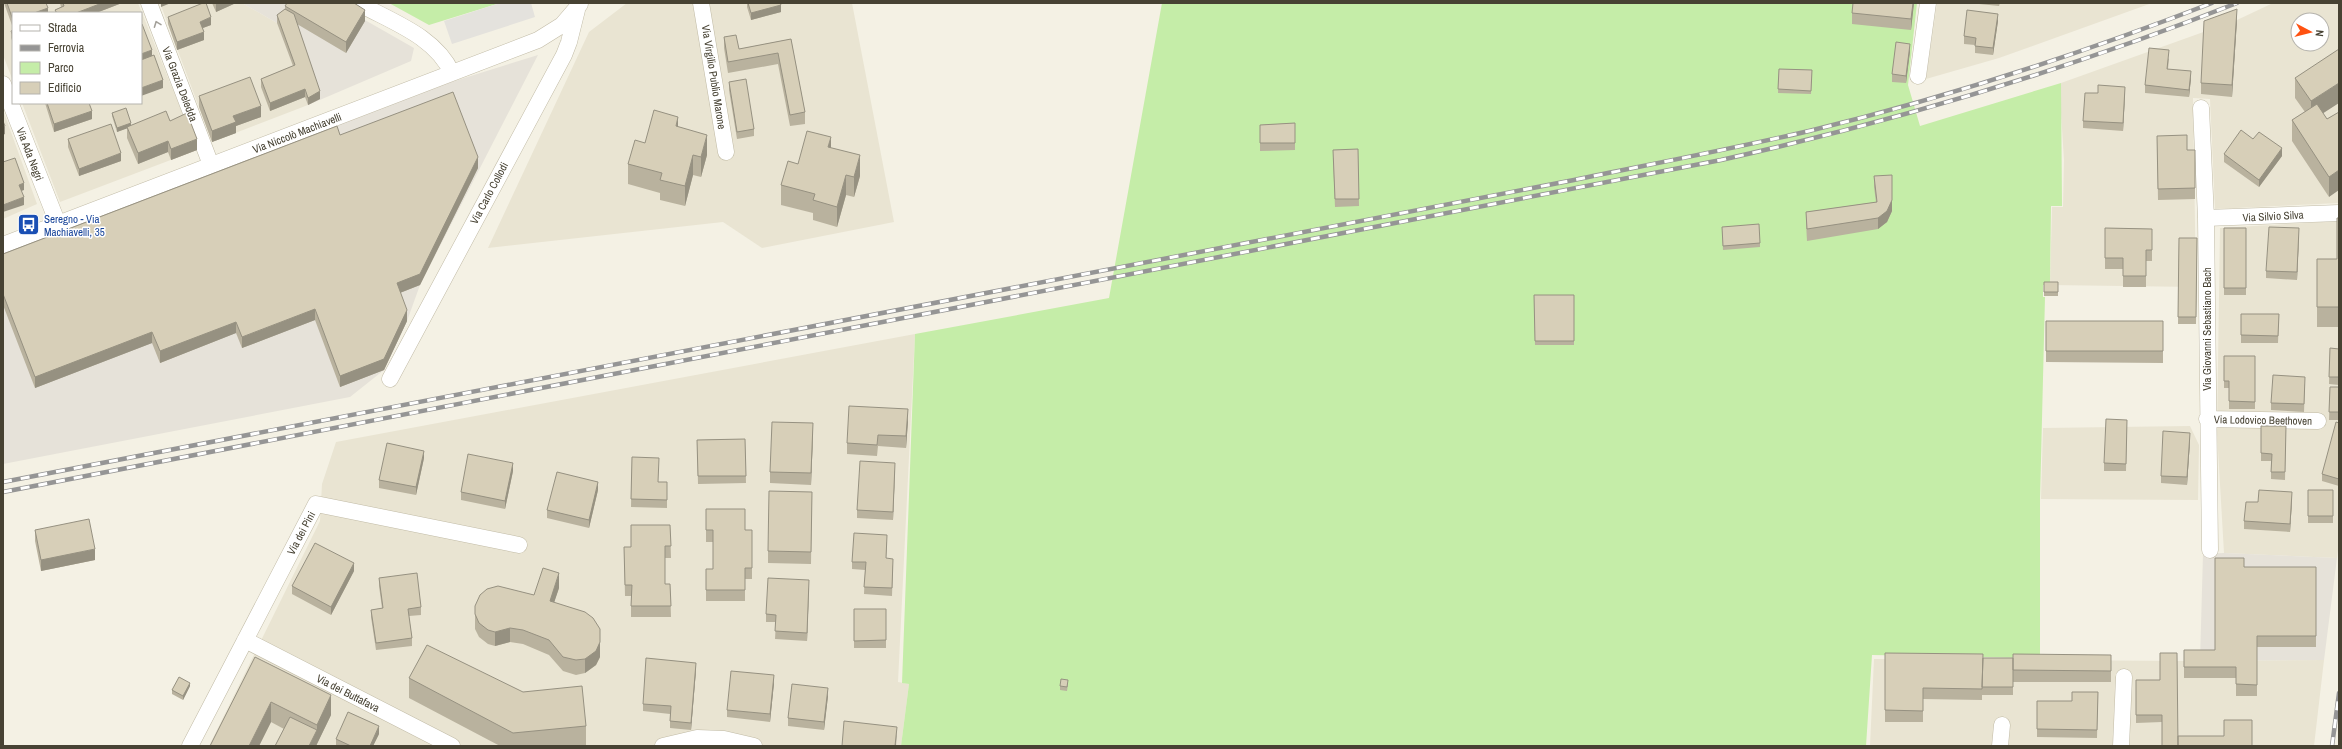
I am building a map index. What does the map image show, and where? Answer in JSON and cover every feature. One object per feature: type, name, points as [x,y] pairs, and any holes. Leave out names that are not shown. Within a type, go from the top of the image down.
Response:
[{"type":"street","name":"Via Grazia Deledda","points":[[149,3],[211,165]]},
{"type":"street","points":[[358,3],[429,43],[443,56],[452,74]]},
{"type":"street","name":"Via Niccolò Machiavelli","points":[[3,245],[452,74],[550,34],[562,25],[581,3]]},
{"type":"street","name":"Via Carlo Collodi","points":[[390,378],[564,55],[569,42],[574,16],[581,3]]},
{"type":"street","name":"Via Virgilio Publio Marone","points":[[702,3],[726,152]]},
{"type":"street","points":[[1918,76],[1928,3]]},
{"type":"street","name":"Via Ada Negri","points":[[3,84],[58,224]]},
{"type":"street","name":"Via Giovanni Sebastiano Bach","points":[[2200,108],[2206,218],[2207,420],[2210,550]]},
{"type":"street","name":"Via Silvio Silva","points":[[2206,218],[2339,213]]},
{"type":"street","name":"Via Lodovico Beethoven","points":[[2207,420],[2318,421]]},
{"type":"street","name":"Via dei Pini","points":[[190,746],[316,504],[520,545]]},
{"type":"street","name":"Via dei Buttafava","points":[[245,640],[452,746]]},
{"type":"street","points":[[2121,746],[2124,677]]},
{"type":"street","points":[[2000,746],[2002,725]]},
{"type":"street","points":[[664,746],[697,738],[724,739],[754,746]]},
{"type":"shaded area","points":[[3,3],[138,3],[142,12],[12,12],[12,78],[3,55]]},
{"type":"shaded area","points":[[160,3],[242,3],[277,23],[308,105],[212,142]]},
{"type":"shaded area","points":[[242,3],[335,3],[414,48],[411,61],[308,105],[277,23]]},
{"type":"shaded area","points":[[500,3],[531,3],[535,17],[452,44],[444,21]]},
{"type":"shaded area","points":[[627,3],[852,3],[894,222],[762,248],[723,222],[488,248],[589,32]]},
{"type":"shaded area","points":[[1937,3],[2152,3],[1999,58],[1926,79]]},
{"type":"shaded area","points":[[2273,3],[2339,3],[2339,203],[2215,209],[2210,99],[2193,98],[2196,287],[2050,285],[2052,207],[2063,207],[2064,160],[2061,83],[2237,20]]},
{"type":"shaded area","points":[[142,13],[197,150],[60,202],[22,104],[142,104]]},
{"type":"shaded area","points":[[538,55],[420,285],[407,321],[384,370],[350,397],[3,464],[3,247],[445,84]]},
{"type":"shaded area","points":[[3,110],[37,204],[3,219]]},
{"type":"shaded area","points":[[2339,221],[2339,543],[2337,558],[2224,553],[2217,432],[2220,228]]},
{"type":"shaded area","points":[[915,334],[898,682],[909,684],[901,746],[209,746],[320,521],[322,484],[336,442]]},
{"type":"shaded area","points":[[2190,426],[2199,445],[2198,500],[2041,499],[2043,428]]},
{"type":"shaded area","points":[[2224,553],[2337,558],[2324,660],[2200,661],[2203,554]]},
{"type":"shaded area","points":[[1874,659],[2184,661],[2324,660],[2314,746],[1870,746]]},
{"type":"green space","points":[[389,3],[500,3],[429,25]]},
{"type":"green space","points":[[1162,3],[1917,3],[1908,85],[1920,126],[2061,83],[2062,206],[2051,206],[2050,285],[2043,285],[2043,297],[2045,297],[2040,500],[2040,658],[1872,655],[1866,746],[901,746],[909,684],[902,683],[915,334],[1109,298]]},
{"type":"building","points":[[7,3],[46,3],[48,8],[37,12],[12,12],[12,17]]},
{"type":"building","points":[[63,3],[102,3],[79,12],[56,12],[55,10],[64,6]]},
{"type":"building","points":[[206,3],[211,17],[200,22],[204,32],[177,42],[168,17]]},
{"type":"building","points":[[287,3],[354,3],[365,10],[346,42],[285,6]]},
{"type":"building","points":[[748,3],[780,3],[781,5],[751,13]]},
{"type":"building","points":[[1853,3],[1913,3],[1911,19],[1852,13]]},
{"type":"building","points":[[285,9],[294,14],[320,91],[308,98],[305,89],[270,103],[261,79],[295,65],[277,15]]},
{"type":"building","points":[[2237,9],[2232,85],[2201,83],[2204,21]]},
{"type":"building","points":[[1967,10],[1998,14],[1993,48],[1975,46],[1976,38],[1964,36]]},
{"type":"building","points":[[142,24],[152,50],[142,54]]},
{"type":"building","points":[[736,35],[739,49],[791,39],[805,112],[790,115],[778,53],[728,62],[724,37]]},
{"type":"building","points":[[1896,42],[1910,44],[1906,76],[1892,74]]},
{"type":"building","points":[[2149,48],[2169,50],[2167,69],[2191,71],[2189,90],[2145,85]]},
{"type":"building","points":[[2339,49],[2339,83],[2311,101],[2295,78]]},
{"type":"building","points":[[154,55],[163,80],[142,88],[142,60]]},
{"type":"building","points":[[1779,69],[1812,70],[1811,91],[1778,89]]},
{"type":"building","points":[[250,77],[261,106],[233,116],[236,122],[212,131],[199,96]]},
{"type":"building","points":[[746,79],[754,129],[737,132],[729,82]]},
{"type":"building","points":[[2098,85],[2125,87],[2123,123],[2083,121],[2085,93],[2098,93]]},
{"type":"building","points":[[453,92],[478,157],[420,274],[397,283],[407,310],[384,359],[340,376],[315,309],[242,337],[236,322],[160,351],[152,332],[35,377],[3,294],[3,254],[337,126],[340,135]]},
{"type":"building","points":[[47,104],[89,104],[92,111],[54,124]]},
{"type":"building","points":[[2317,104],[2327,119],[2339,112],[2339,170],[2329,177],[2292,120]]},
{"type":"building","points":[[126,108],[131,123],[117,128],[112,113]]},
{"type":"building","points":[[654,110],[678,117],[676,126],[707,135],[701,157],[693,155],[685,186],[660,180],[662,173],[628,164],[635,140],[645,143]]},
{"type":"building","points":[[166,111],[170,121],[187,113],[197,139],[171,149],[168,141],[138,153],[127,127]]},
{"type":"building","points":[[1295,123],[1295,143],[1260,143],[1260,125]]},
{"type":"building","points":[[111,124],[121,153],[79,169],[68,139]]},
{"type":"building","points":[[2241,130],[2253,139],[2259,132],[2282,148],[2259,180],[2224,154]]},
{"type":"building","points":[[807,131],[831,137],[828,147],[860,155],[854,177],[846,175],[837,207],[813,200],[815,194],[781,185],[788,161],[798,164]]},
{"type":"building","points":[[2187,135],[2187,150],[2195,150],[2195,188],[2158,189],[2157,136]]},
{"type":"building","points":[[1358,149],[1359,199],[1335,199],[1333,150]]},
{"type":"building","points":[[15,158],[24,183],[19,185],[24,197],[3,205],[3,162]]},
{"type":"building","points":[[1892,175],[1892,200],[1887,211],[1878,218],[1807,229],[1806,212],[1877,202],[1874,176]]},
{"type":"building","points":[[2337,218],[2339,218],[2339,307],[2317,307],[2317,259],[2337,259]]},
{"type":"building","points":[[1759,224],[1760,243],[1723,246],[1722,227]]},
{"type":"building","points":[[2269,227],[2299,228],[2297,272],[2266,271]]},
{"type":"building","points":[[2105,228],[2152,229],[2152,250],[2146,250],[2146,276],[2123,276],[2123,258],[2105,258]]},
{"type":"building","points":[[2224,228],[2246,228],[2246,288],[2224,288]]},
{"type":"building","points":[[2179,238],[2197,238],[2196,317],[2178,317]]},
{"type":"building","points":[[2044,282],[2058,282],[2058,292],[2044,292]]},
{"type":"building","points":[[1534,295],[1574,295],[1574,341],[1535,341]]},
{"type":"building","points":[[2241,314],[2279,314],[2278,336],[2241,335]]},
{"type":"building","points":[[2046,321],[2163,321],[2163,351],[2046,351]]},
{"type":"building","points":[[2330,348],[2339,349],[2339,377],[2329,377]]},
{"type":"building","points":[[2224,356],[2255,356],[2255,402],[2229,401],[2229,381],[2224,381]]},
{"type":"building","points":[[2273,375],[2305,377],[2304,404],[2271,403]]},
{"type":"building","points":[[2330,387],[2339,387],[2339,412],[2329,412]]},
{"type":"building","points":[[849,406],[908,409],[906,436],[878,435],[877,445],[847,443]]},
{"type":"building","points":[[2106,419],[2127,420],[2126,464],[2104,463]]},
{"type":"building","points":[[772,422],[813,423],[811,473],[770,472]]},
{"type":"building","points":[[2336,422],[2339,423],[2339,479],[2322,474]]},
{"type":"building","points":[[2261,426],[2286,426],[2285,472],[2271,472],[2272,454],[2261,453]]},
{"type":"building","points":[[2163,431],[2190,433],[2187,477],[2161,476]]},
{"type":"building","points":[[745,439],[746,476],[698,476],[697,440]]},
{"type":"building","points":[[387,443],[424,451],[416,487],[379,480]]},
{"type":"building","points":[[468,454],[513,463],[505,501],[461,492]]},
{"type":"building","points":[[632,457],[659,458],[658,482],[667,482],[667,500],[631,499]]},
{"type":"building","points":[[860,461],[895,463],[893,512],[857,510]]},
{"type":"building","points":[[557,472],[598,482],[589,520],[547,510]]},
{"type":"building","points":[[2259,490],[2292,492],[2290,524],[2244,521],[2246,502],[2258,502]]},
{"type":"building","points":[[2308,490],[2333,490],[2333,516],[2308,516]]},
{"type":"building","points":[[769,491],[812,492],[811,552],[768,551]]},
{"type":"building","points":[[706,509],[745,509],[745,530],[752,530],[752,568],[745,568],[745,590],[706,590],[706,569],[713,569],[713,530],[706,530]]},
{"type":"building","points":[[89,519],[95,549],[41,560],[35,530]]},
{"type":"building","points":[[631,525],[670,525],[671,546],[665,546],[665,584],[670,584],[671,606],[631,606],[632,585],[625,585],[624,547],[631,547]]},
{"type":"building","points":[[854,533],[887,535],[886,558],[893,559],[892,588],[864,587],[866,562],[852,562]]},
{"type":"building","points":[[315,543],[354,563],[331,607],[292,586]]},
{"type":"building","points":[[2215,558],[2244,558],[2244,567],[2316,567],[2316,636],[2257,636],[2257,685],[2236,684],[2236,667],[2184,667],[2184,650],[2215,650]]},
{"type":"building","points":[[543,568],[559,573],[550,601],[585,612],[593,618],[600,629],[600,642],[596,651],[585,659],[576,660],[563,657],[549,640],[523,630],[510,628],[495,632],[488,630],[479,623],[475,614],[475,606],[480,595],[487,589],[498,586],[534,595]]},
{"type":"building","points":[[417,573],[421,607],[408,609],[412,638],[376,643],[371,610],[383,608],[379,578]]},
{"type":"building","points":[[768,578],[809,580],[807,633],[775,631],[776,615],[766,614]]},
{"type":"building","points":[[854,609],[886,609],[886,640],[854,641]]},
{"type":"building","points":[[427,645],[523,692],[582,686],[586,726],[513,733],[409,678]]},
{"type":"building","points":[[1885,653],[1983,654],[1982,689],[1923,688],[1923,711],[1885,710]]},
{"type":"building","points":[[2160,653],[2177,653],[2178,746],[2162,746],[2162,715],[2136,715],[2136,680],[2160,680]]},
{"type":"building","points":[[2013,654],[2111,655],[2111,671],[2013,670]]},
{"type":"building","points":[[255,657],[331,695],[317,725],[271,702],[249,746],[210,746]]},
{"type":"building","points":[[646,658],[696,663],[691,723],[670,721],[671,706],[643,704]]},
{"type":"building","points":[[1983,658],[2013,658],[2013,687],[1982,687]]},
{"type":"building","points":[[731,671],[774,675],[770,714],[727,710]]},
{"type":"building","points":[[179,677],[190,683],[183,696],[172,690]]},
{"type":"building","points":[[1061,679],[1068,680],[1067,687],[1060,686]]},
{"type":"building","points":[[792,684],[828,688],[824,722],[788,718]]},
{"type":"building","points":[[2072,692],[2098,692],[2097,730],[2037,729],[2037,701],[2072,701]]},
{"type":"building","points":[[348,712],[379,726],[370,746],[351,746],[336,739]]},
{"type":"building","points":[[290,717],[317,730],[309,746],[275,746]]},
{"type":"building","points":[[2224,720],[2252,720],[2252,746],[2178,746],[2178,736],[2224,736]]},
{"type":"building","points":[[844,721],[897,727],[895,746],[842,746]]},
{"type":"railway","points":[[3,482],[1574,180],[1750,144],[1860,118],[2012,74],[2113,40],[2212,3]]},
{"type":"railway","points":[[3,492],[1721,160],[1787,145],[1917,111],[1982,92],[2110,50],[2237,3]]},
{"type":"railway","points":[[2332,746],[2339,693]]},
{"type":"place","name":"Seregno - Via Machiavelli, 35","points":[[28,225]]}]
